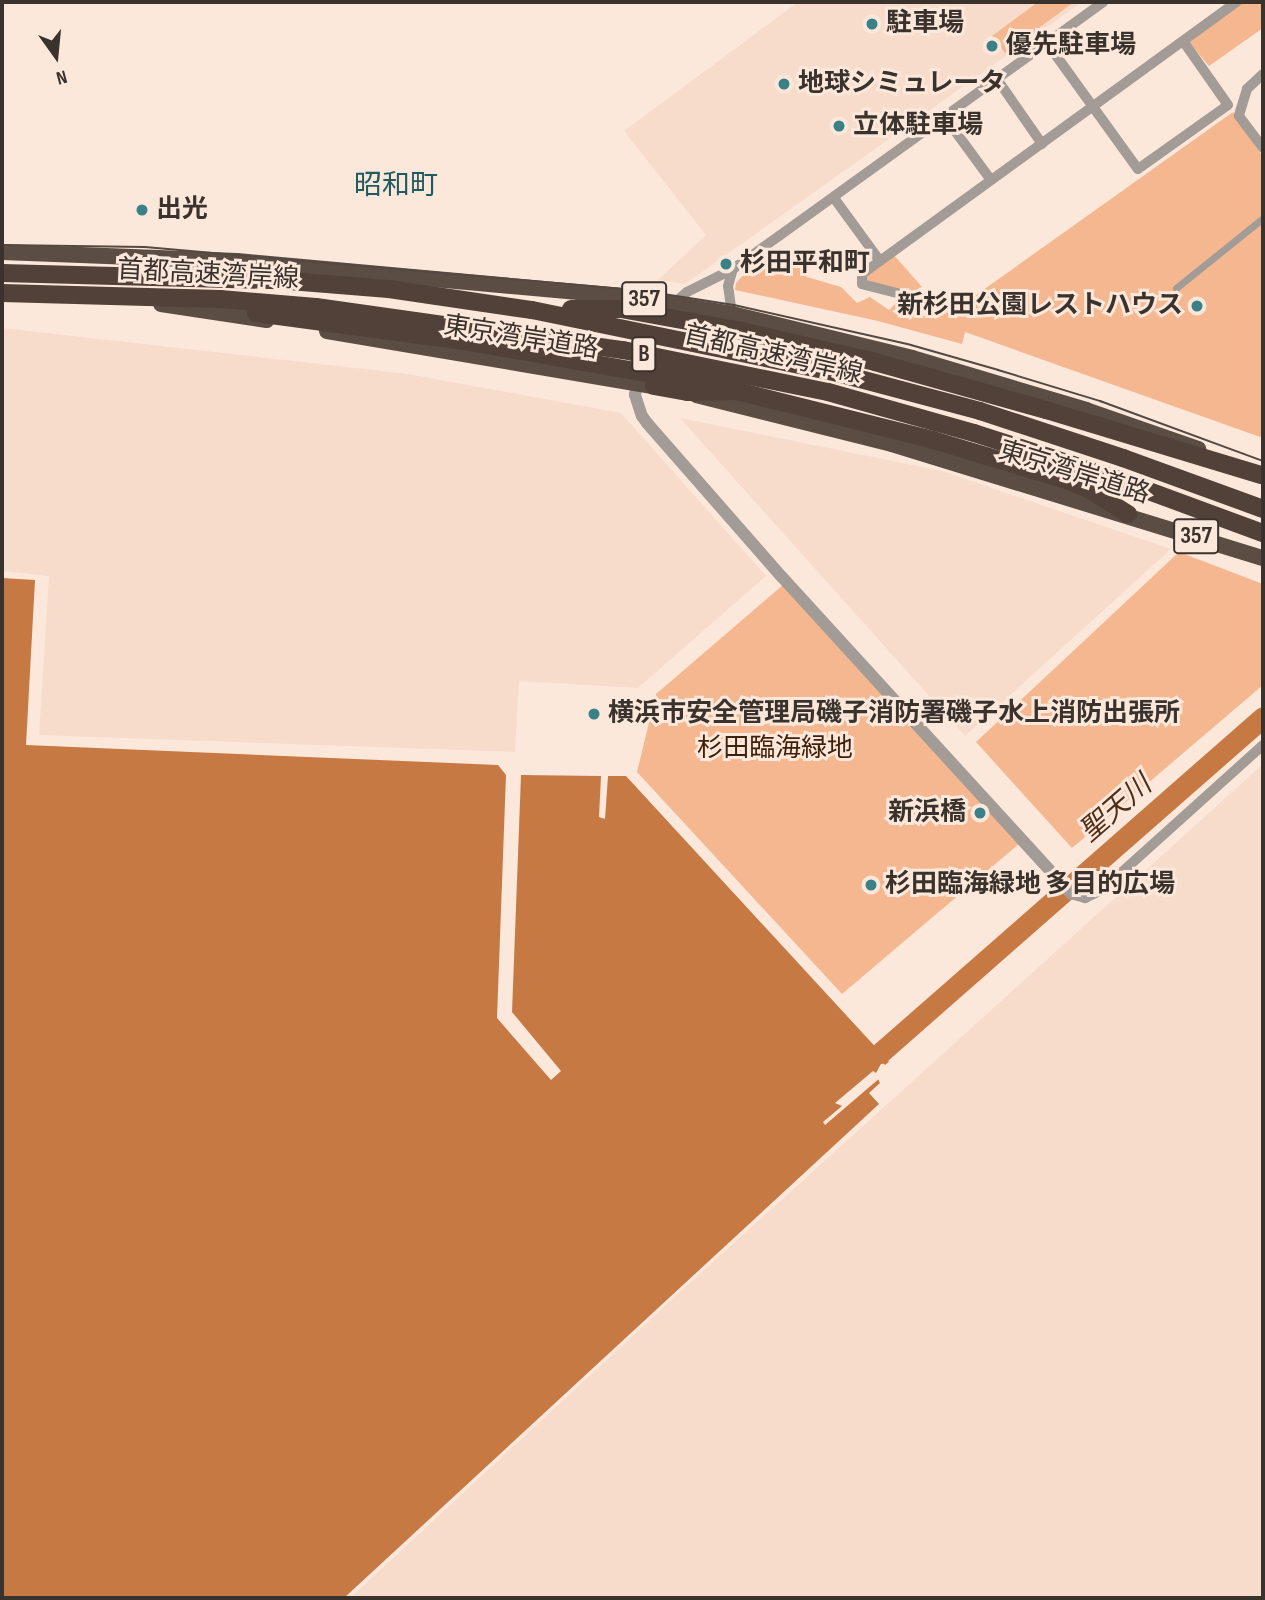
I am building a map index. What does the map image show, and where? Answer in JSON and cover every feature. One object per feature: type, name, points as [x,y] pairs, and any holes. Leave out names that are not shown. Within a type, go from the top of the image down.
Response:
[{"type":"highway","name":"東京湾岸道路","points":[[2,252],[237,261],[619,296],[732,314],[842,339],[1004,384],[1180,442],[1262,475]]},
{"type":"highway","name":"首都高速湾岸線","points":[[2,273],[277,280],[388,289],[533,310],[733,349],[955,404],[1123,458],[1263,509]]},
{"type":"highway","name":"東京湾岸道路","points":[[2,295],[159,304],[637,382],[892,444],[1128,514],[1263,558]]},
{"type":"highway","name":"首都高速湾岸線","points":[[2,295],[135,297],[316,307],[623,350],[828,392],[974,433],[1116,479],[1263,533]]},
{"type":"highway","name":"357","points":[[135,297],[524,352],[737,391],[933,440],[1069,481],[1090,490],[1128,514]]},
{"type":"highway","name":"B","points":[[533,310],[621,309],[742,331],[875,362],[1262,475]]},
{"type":"street","points":[[1103,2],[733,269],[687,292],[673,304],[637,382],[638,406],[647,423],[782,577],[1071,894],[1085,898],[1102,890],[1263,745]]},
{"type":"street","points":[[932,302],[862,284],[862,274],[1237,2]]},
{"type":"street","points":[[1047,43],[1139,169],[1228,105],[1183,41]]},
{"type":"street","points":[[1263,74],[1247,89],[1239,116],[1263,148]]},
{"type":"street","points":[[997,79],[1042,144]]},
{"type":"street","points":[[944,116],[991,180]]},
{"type":"street","points":[[834,198],[880,261]]},
{"type":"street","points":[[1176,289],[1263,218]]},
{"type":"street","points":[[732,314],[728,286],[733,269]]},
{"type":"shaded area","points":[[798,2],[1082,2],[685,284],[658,280],[706,235],[624,131]]},
{"type":"shaded area","points":[[2,328],[408,374],[621,413],[766,576],[638,688],[519,681],[515,752],[39,735],[49,576],[2,571]]},
{"type":"shaded area","points":[[680,418],[942,471],[1171,549],[965,736]]},
{"type":"shaded area","points":[[2,578],[35,580],[26,745],[498,765],[506,775],[497,1018],[551,1080],[561,1071],[512,1012],[521,775],[601,776],[599,817],[605,819],[608,776],[626,776],[893,1066],[878,1079],[880,1083],[869,1093],[879,1104],[344,1598],[2,1598]]},
{"type":"shaded area","points":[[1263,764],[1263,1598],[350,1598],[682,1290]]},
{"type":"green space","points":[[1038,2],[1074,2],[1005,53],[992,36]]},
{"type":"green space","points":[[1242,2],[1263,2],[1263,28],[1209,66],[1188,41]]},
{"type":"green space","points":[[1233,112],[1263,157],[1263,438],[965,332],[962,344],[878,321],[735,290],[736,283],[755,262],[774,258],[798,266],[807,277],[841,287],[857,303],[870,297],[889,310],[896,303],[954,314],[955,310]]},
{"type":"green space","points":[[893,254],[922,287],[911,293],[868,285],[866,272]]},
{"type":"green space","points":[[1179,552],[1263,584],[1263,685],[1072,848],[976,742]]},
{"type":"green space","name":"杉田臨海緑地","points":[[783,585],[1019,844],[842,994],[637,772],[656,694]]},
{"type":"pier","points":[[891,1060],[895,1065],[825,1125],[823,1122],[842,1106],[835,1103],[873,1071],[876,1073],[882,1062],[885,1065]]},
{"type":"waterway","name":"聖天川","points":[[880,1053],[1263,717]]},
{"type":"tram line","points":[[2,245],[145,247],[638,290],[734,305],[911,345],[998,370],[1100,401],[1263,461]]},
{"type":"place","name":"駐車場","points":[[872,24]]},
{"type":"place","name":"優先駐車場","points":[[992,46]]},
{"type":"place","name":"地球シミュレータ","points":[[784,84]]},
{"type":"place","name":"立体駐車場","points":[[839,126]]},
{"type":"place","name":"出光","points":[[142,210]]},
{"type":"place","name":"杉田平和町","points":[[726,264]]},
{"type":"place","name":"新杉田公園レストハウス","points":[[1197,306]]},
{"type":"place","name":"横浜市安全管理局磯子消防署磯子水上消防出張所","points":[[594,714]]},
{"type":"place","name":"新浜橋","points":[[980,813]]},
{"type":"place","name":"杉田臨海緑地 多目的広場","points":[[871,885]]},
{"type":"district","name":"昭和町","points":[[396,186]]}]
